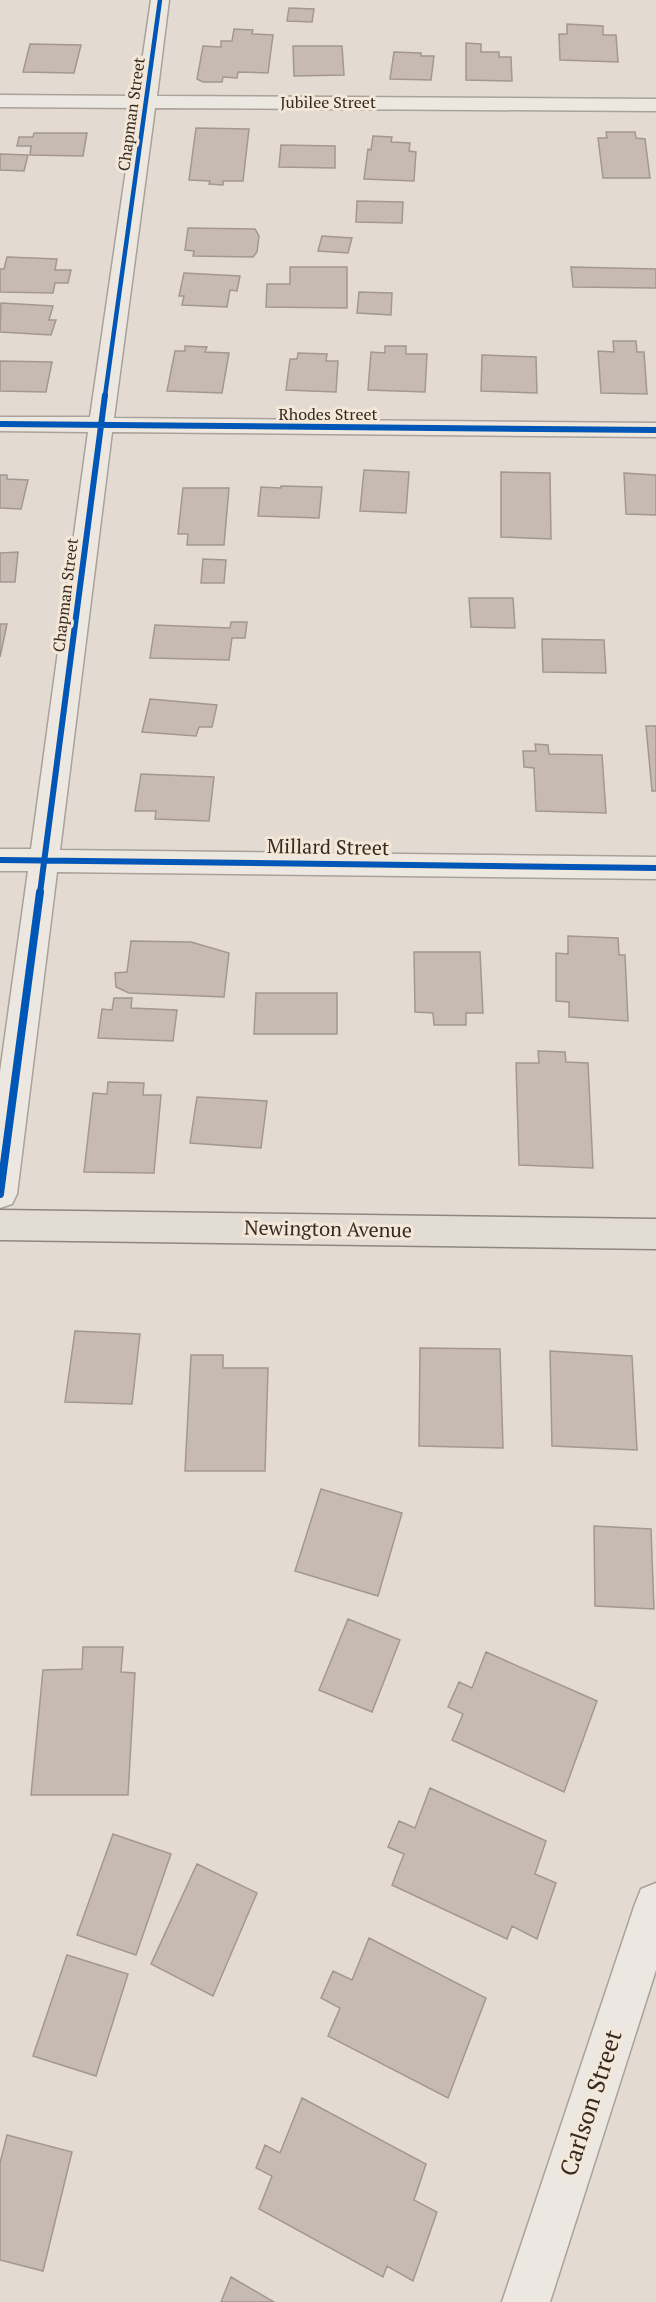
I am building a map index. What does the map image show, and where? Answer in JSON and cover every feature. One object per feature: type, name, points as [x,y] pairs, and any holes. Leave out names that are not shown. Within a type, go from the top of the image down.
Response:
[{"type":"main road","name":"Newington Avenue","points":[[0,1225],[656,1234]]},
{"type":"street","name":"Chapman Street","points":[[0,1194],[101,425],[160,0]]},
{"type":"street","name":"Jubilee Street","points":[[0,100],[656,105]]},
{"type":"street","name":"Rhodes Street","points":[[0,424],[656,430]]},
{"type":"street","name":"Millard Street","points":[[0,860],[656,868]]},
{"type":"street","name":"Carlson Street","points":[[526,2302],[656,1904]]},
{"type":"building","points":[[289,8],[314,9],[312,22],[287,21]]},
{"type":"building","points":[[567,24],[603,26],[603,35],[616,35],[618,62],[560,60],[559,34],[567,34]]},
{"type":"building","points":[[234,29],[253,30],[252,34],[273,35],[268,73],[238,72],[237,78],[223,77],[222,82],[203,82],[197,79],[203,46],[221,47],[221,41],[232,41]]},
{"type":"building","points":[[466,43],[481,44],[481,52],[499,52],[499,57],[511,57],[512,81],[466,80]]},
{"type":"building","points":[[30,44],[81,45],[74,73],[23,72]]},
{"type":"building","points":[[293,46],[342,46],[344,75],[294,76]]},
{"type":"building","points":[[394,52],[434,56],[431,80],[390,79]]},
{"type":"building","points":[[196,128],[249,129],[243,181],[223,181],[223,185],[209,184],[210,181],[189,180]]},
{"type":"building","points":[[606,132],[635,132],[636,138],[645,139],[650,178],[603,178],[598,138],[607,138]]},
{"type":"building","points":[[34,133],[87,133],[83,156],[30,155],[31,146],[17,146],[19,137],[33,137]]},
{"type":"building","points":[[373,136],[392,137],[391,142],[410,143],[409,151],[416,152],[414,181],[364,179],[368,149],[371,150]]},
{"type":"building","points":[[281,145],[335,146],[335,168],[279,167]]},
{"type":"building","points":[[0,154],[28,155],[24,171],[0,170]]},
{"type":"building","points":[[357,201],[403,202],[402,223],[356,222]]},
{"type":"building","points":[[188,228],[255,229],[259,236],[257,252],[253,257],[193,256],[194,251],[185,250]]},
{"type":"building","points":[[322,236],[352,238],[348,253],[318,251]]},
{"type":"building","points":[[7,257],[57,259],[55,270],[71,270],[68,283],[55,283],[53,293],[0,292],[0,269],[4,269]]},
{"type":"building","points":[[290,267],[347,267],[347,308],[266,307],[267,284],[290,284]]},
{"type":"building","points":[[571,267],[656,269],[656,288],[573,287]]},
{"type":"building","points":[[184,273],[240,276],[237,291],[230,290],[227,307],[182,305],[184,296],[179,296]]},
{"type":"building","points":[[359,292],[392,293],[391,315],[357,313]]},
{"type":"building","points":[[1,303],[53,306],[49,320],[56,320],[51,335],[0,332]]},
{"type":"building","points":[[613,341],[636,341],[637,352],[644,352],[647,394],[601,393],[598,351],[614,352]]},
{"type":"building","points":[[185,346],[207,347],[205,352],[229,353],[222,393],[167,391],[175,351],[185,351]]},
{"type":"building","points":[[385,346],[406,346],[406,354],[427,354],[425,392],[368,390],[371,352],[385,353]]},
{"type":"building","points":[[298,353],[327,354],[326,361],[338,361],[336,392],[286,390],[290,359],[297,359]]},
{"type":"building","points":[[482,355],[536,357],[537,393],[481,391]]},
{"type":"building","points":[[0,361],[52,362],[46,392],[0,391]]},
{"type":"building","points":[[364,470],[409,472],[406,513],[360,511]]},
{"type":"building","points":[[501,472],[550,473],[551,539],[501,537]]},
{"type":"building","points":[[624,473],[656,475],[656,515],[626,514]]},
{"type":"building","points":[[0,475],[7,475],[7,479],[28,480],[21,509],[0,508]]},
{"type":"building","points":[[281,486],[322,487],[319,518],[258,516],[261,487],[281,488]]},
{"type":"building","points":[[183,488],[229,488],[224,545],[187,545],[188,534],[178,534]]},
{"type":"building","points":[[18,552],[15,582],[0,582],[0,553]]},
{"type":"building","points":[[203,559],[226,560],[224,583],[201,583]]},
{"type":"building","points":[[469,598],[513,598],[515,628],[471,627]]},
{"type":"building","points":[[231,622],[247,622],[245,638],[232,638],[229,660],[150,658],[155,625],[230,628]]},
{"type":"building","points":[[0,624],[7,624],[0,657]]},
{"type":"building","points":[[542,639],[604,640],[606,673],[543,672]]},
{"type":"building","points":[[150,699],[217,705],[212,727],[199,727],[196,736],[142,732]]},
{"type":"building","points":[[646,726],[656,726],[656,791],[652,791]]},
{"type":"building","points":[[535,744],[548,745],[549,754],[602,755],[606,813],[536,811],[534,768],[524,767],[523,751],[536,751]]},
{"type":"building","points":[[141,774],[214,777],[209,821],[155,819],[156,811],[135,811]]},
{"type":"building","points":[[568,936],[618,938],[619,955],[625,955],[628,1021],[569,1017],[569,1002],[556,1001],[556,953],[568,954]]},
{"type":"building","points":[[131,941],[191,942],[229,953],[224,997],[129,993],[116,987],[115,973],[127,972]]},
{"type":"building","points":[[414,952],[480,952],[483,1013],[466,1013],[466,1025],[434,1025],[433,1013],[415,1012]]},
{"type":"building","points":[[256,993],[337,993],[337,1034],[254,1034]]},
{"type":"building","points":[[114,998],[132,998],[131,1008],[177,1010],[173,1041],[98,1038],[102,1009],[112,1010]]},
{"type":"building","points":[[538,1051],[565,1052],[566,1062],[588,1063],[593,1168],[519,1165],[516,1063],[539,1063]]},
{"type":"building","points":[[108,1082],[144,1083],[143,1095],[161,1095],[154,1173],[84,1172],[93,1093],[107,1094]]},
{"type":"building","points":[[197,1097],[267,1101],[261,1148],[190,1143]]},
{"type":"building","points":[[75,1331],[140,1334],[132,1404],[65,1402]]},
{"type":"building","points":[[420,1348],[500,1349],[503,1448],[419,1446]]},
{"type":"building","points":[[550,1351],[632,1356],[637,1450],[552,1446]]},
{"type":"building","points":[[191,1355],[223,1355],[223,1368],[268,1368],[265,1471],[185,1471]]},
{"type":"building","points":[[321,1489],[402,1513],[378,1596],[295,1571]]},
{"type":"building","points":[[594,1526],[651,1529],[654,1609],[595,1606]]},
{"type":"building","points":[[348,1619],[400,1640],[372,1712],[319,1690]]},
{"type":"building","points":[[83,1647],[123,1647],[121,1672],[135,1673],[128,1795],[31,1795],[43,1670],[82,1669]]},
{"type":"building","points":[[486,1652],[597,1701],[564,1792],[452,1740],[463,1714],[448,1707],[459,1682],[472,1688]]},
{"type":"building","points":[[430,1788],[546,1841],[535,1874],[556,1883],[537,1939],[512,1926],[507,1939],[392,1885],[404,1854],[388,1847],[399,1821],[415,1828]]},
{"type":"building","points":[[113,1834],[171,1854],[136,1955],[77,1935]]},
{"type":"building","points":[[197,1864],[257,1893],[213,1996],[151,1964]]},
{"type":"building","points":[[369,1938],[486,1998],[448,2098],[328,2036],[340,2008],[321,1998],[333,1971],[352,1980]]},
{"type":"building","points":[[67,1955],[128,1974],[96,2076],[33,2056]]},
{"type":"building","points":[[302,2098],[426,2164],[414,2200],[437,2212],[413,2281],[387,2266],[383,2277],[259,2209],[272,2176],[256,2168],[265,2145],[280,2153]]},
{"type":"building","points":[[7,2135],[72,2152],[43,2271],[0,2260],[0,2163]]},
{"type":"building","points":[[231,2277],[274,2302],[221,2302]]},
{"type":"cycle path","points":[[0,1194],[101,425],[160,0]]},
{"type":"cycle path","points":[[0,424],[656,430]]},
{"type":"cycle path","points":[[0,860],[656,868]]}]
